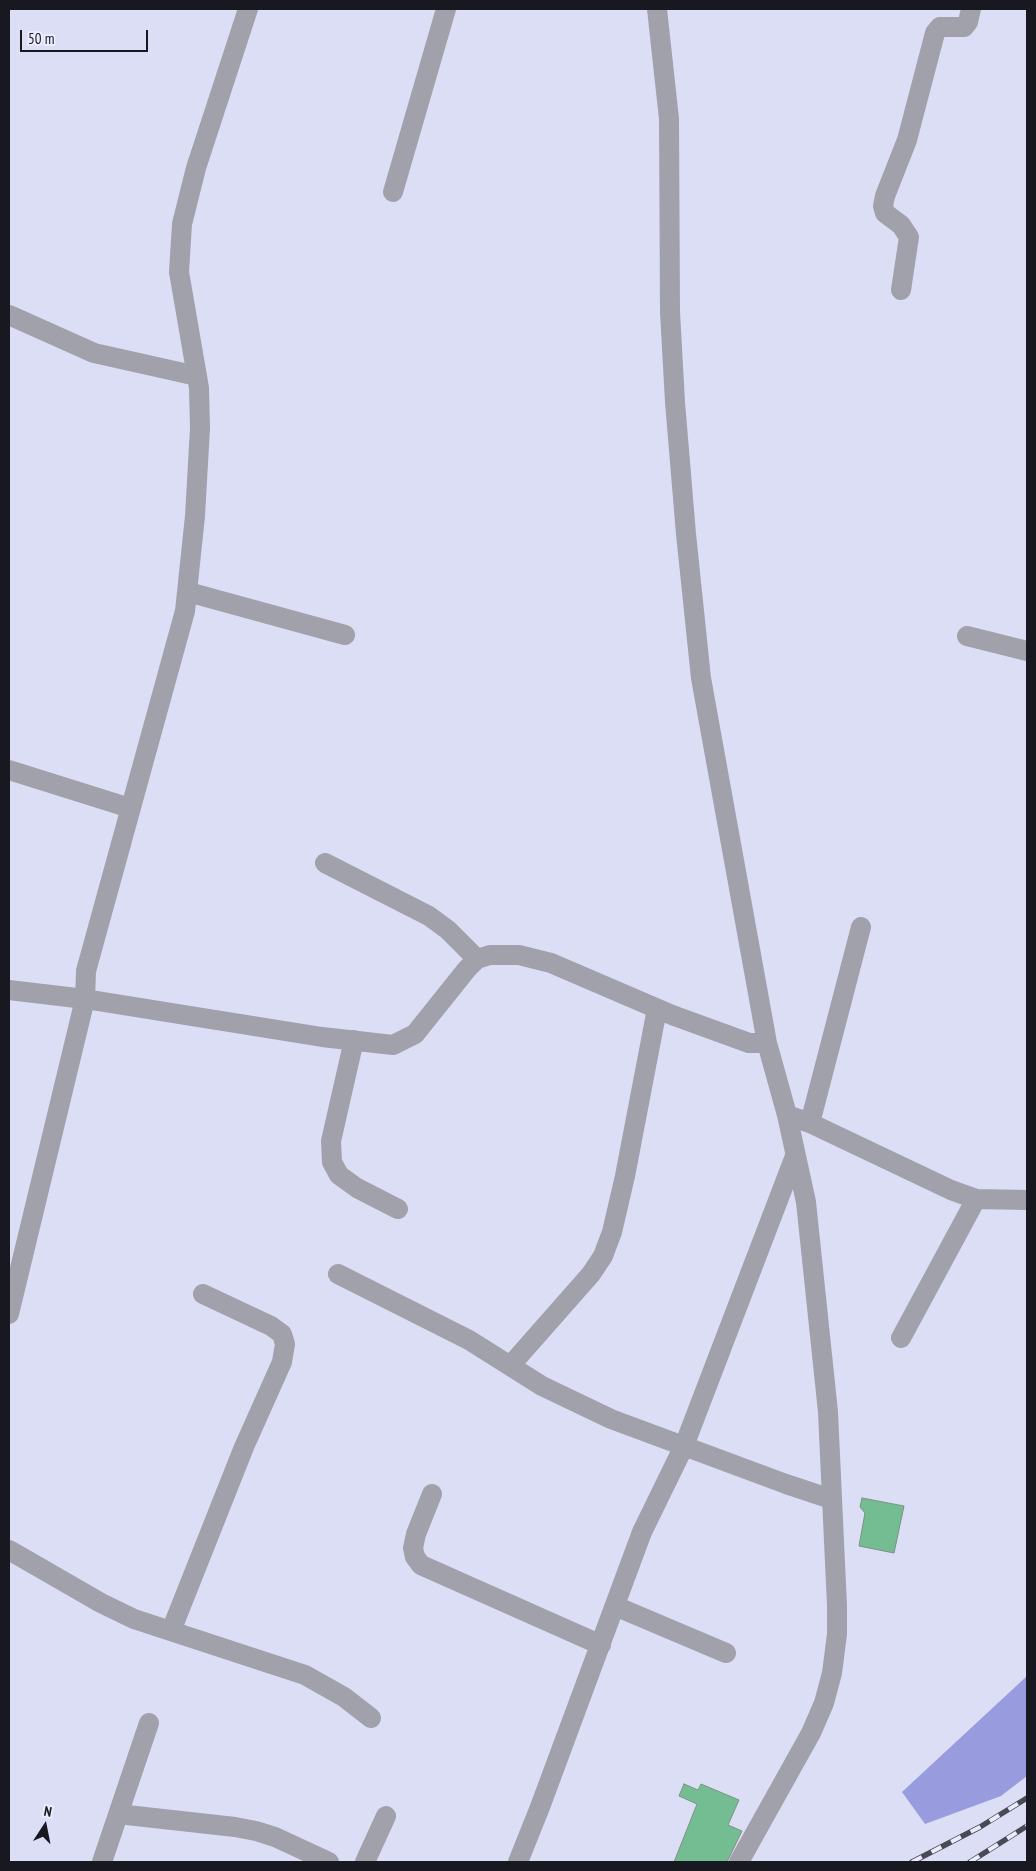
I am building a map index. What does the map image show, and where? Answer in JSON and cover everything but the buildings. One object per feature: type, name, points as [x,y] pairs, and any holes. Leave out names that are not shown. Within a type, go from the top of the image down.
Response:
[{"type":"street","points":[[9,1314],[17,1246],[85,999],[86,971],[185,610],[195,516],[200,428],[197,376],[179,272],[182,224],[196,168],[248,9]]},
{"type":"street","points":[[393,192],[446,9]]},
{"type":"street","points":[[657,9],[669,119],[670,312],[674,402],[700,668],[767,1043],[787,1115],[806,1202],[828,1412],[837,1606],[832,1673],[824,1703],[811,1733],[739,1862]]},
{"type":"street","points":[[900,290],[909,237],[901,225],[885,213],[883,206],[885,196],[907,140],[935,33],[940,27],[964,27],[968,22],[971,9]]},
{"type":"street","points":[[9,315],[94,353],[197,376]]},
{"type":"street","points":[[188,592],[345,635]]},
{"type":"street","points":[[967,636],[1027,651]]},
{"type":"street","points":[[9,770],[130,808]]},
{"type":"street","points":[[325,863],[429,916],[448,930],[477,960]]},
{"type":"street","points":[[810,1123],[861,926]]},
{"type":"street","points":[[9,990],[85,999],[312,1035],[393,1045],[415,1034],[467,968],[477,960],[490,955],[519,955],[551,963],[657,1009],[749,1043],[767,1043]]},
{"type":"street","points":[[510,1366],[591,1274],[603,1256],[612,1232],[623,1185],[657,1009]]},
{"type":"street","points":[[354,1040],[331,1141],[332,1162],[339,1175],[357,1188],[398,1209]]},
{"type":"street","points":[[787,1115],[810,1123],[951,1190],[976,1199],[1027,1200]]},
{"type":"street","points":[[518,1862],[642,1532],[684,1446],[795,1156]]},
{"type":"street","points":[[901,1338],[976,1199]]},
{"type":"street","points":[[338,1274],[469,1340],[542,1386],[587,1408],[684,1446],[831,1499]]},
{"type":"street","points":[[171,1631],[244,1447],[282,1362],[285,1344],[282,1334],[271,1326],[203,1294]]},
{"type":"street","points":[[432,1494],[413,1548],[415,1557],[421,1565],[601,1645]]},
{"type":"street","points":[[9,1550],[101,1603],[134,1619],[305,1675],[344,1697],[370,1718]]},
{"type":"street","points":[[615,1606],[726,1653]]},
{"type":"street","points":[[102,1862],[149,1723]]},
{"type":"street","points":[[118,1814],[256,1831],[276,1837],[329,1862]]},
{"type":"street","points":[[365,1862],[386,1816]]},
{"type":"water","points":[[1027,1676],[1027,1776],[1001,1796],[925,1824],[902,1792]]},
{"type":"railway","points":[[912,1862],[980,1827],[1027,1798]]},
{"type":"railway","points":[[970,1862],[1027,1826]]}]
